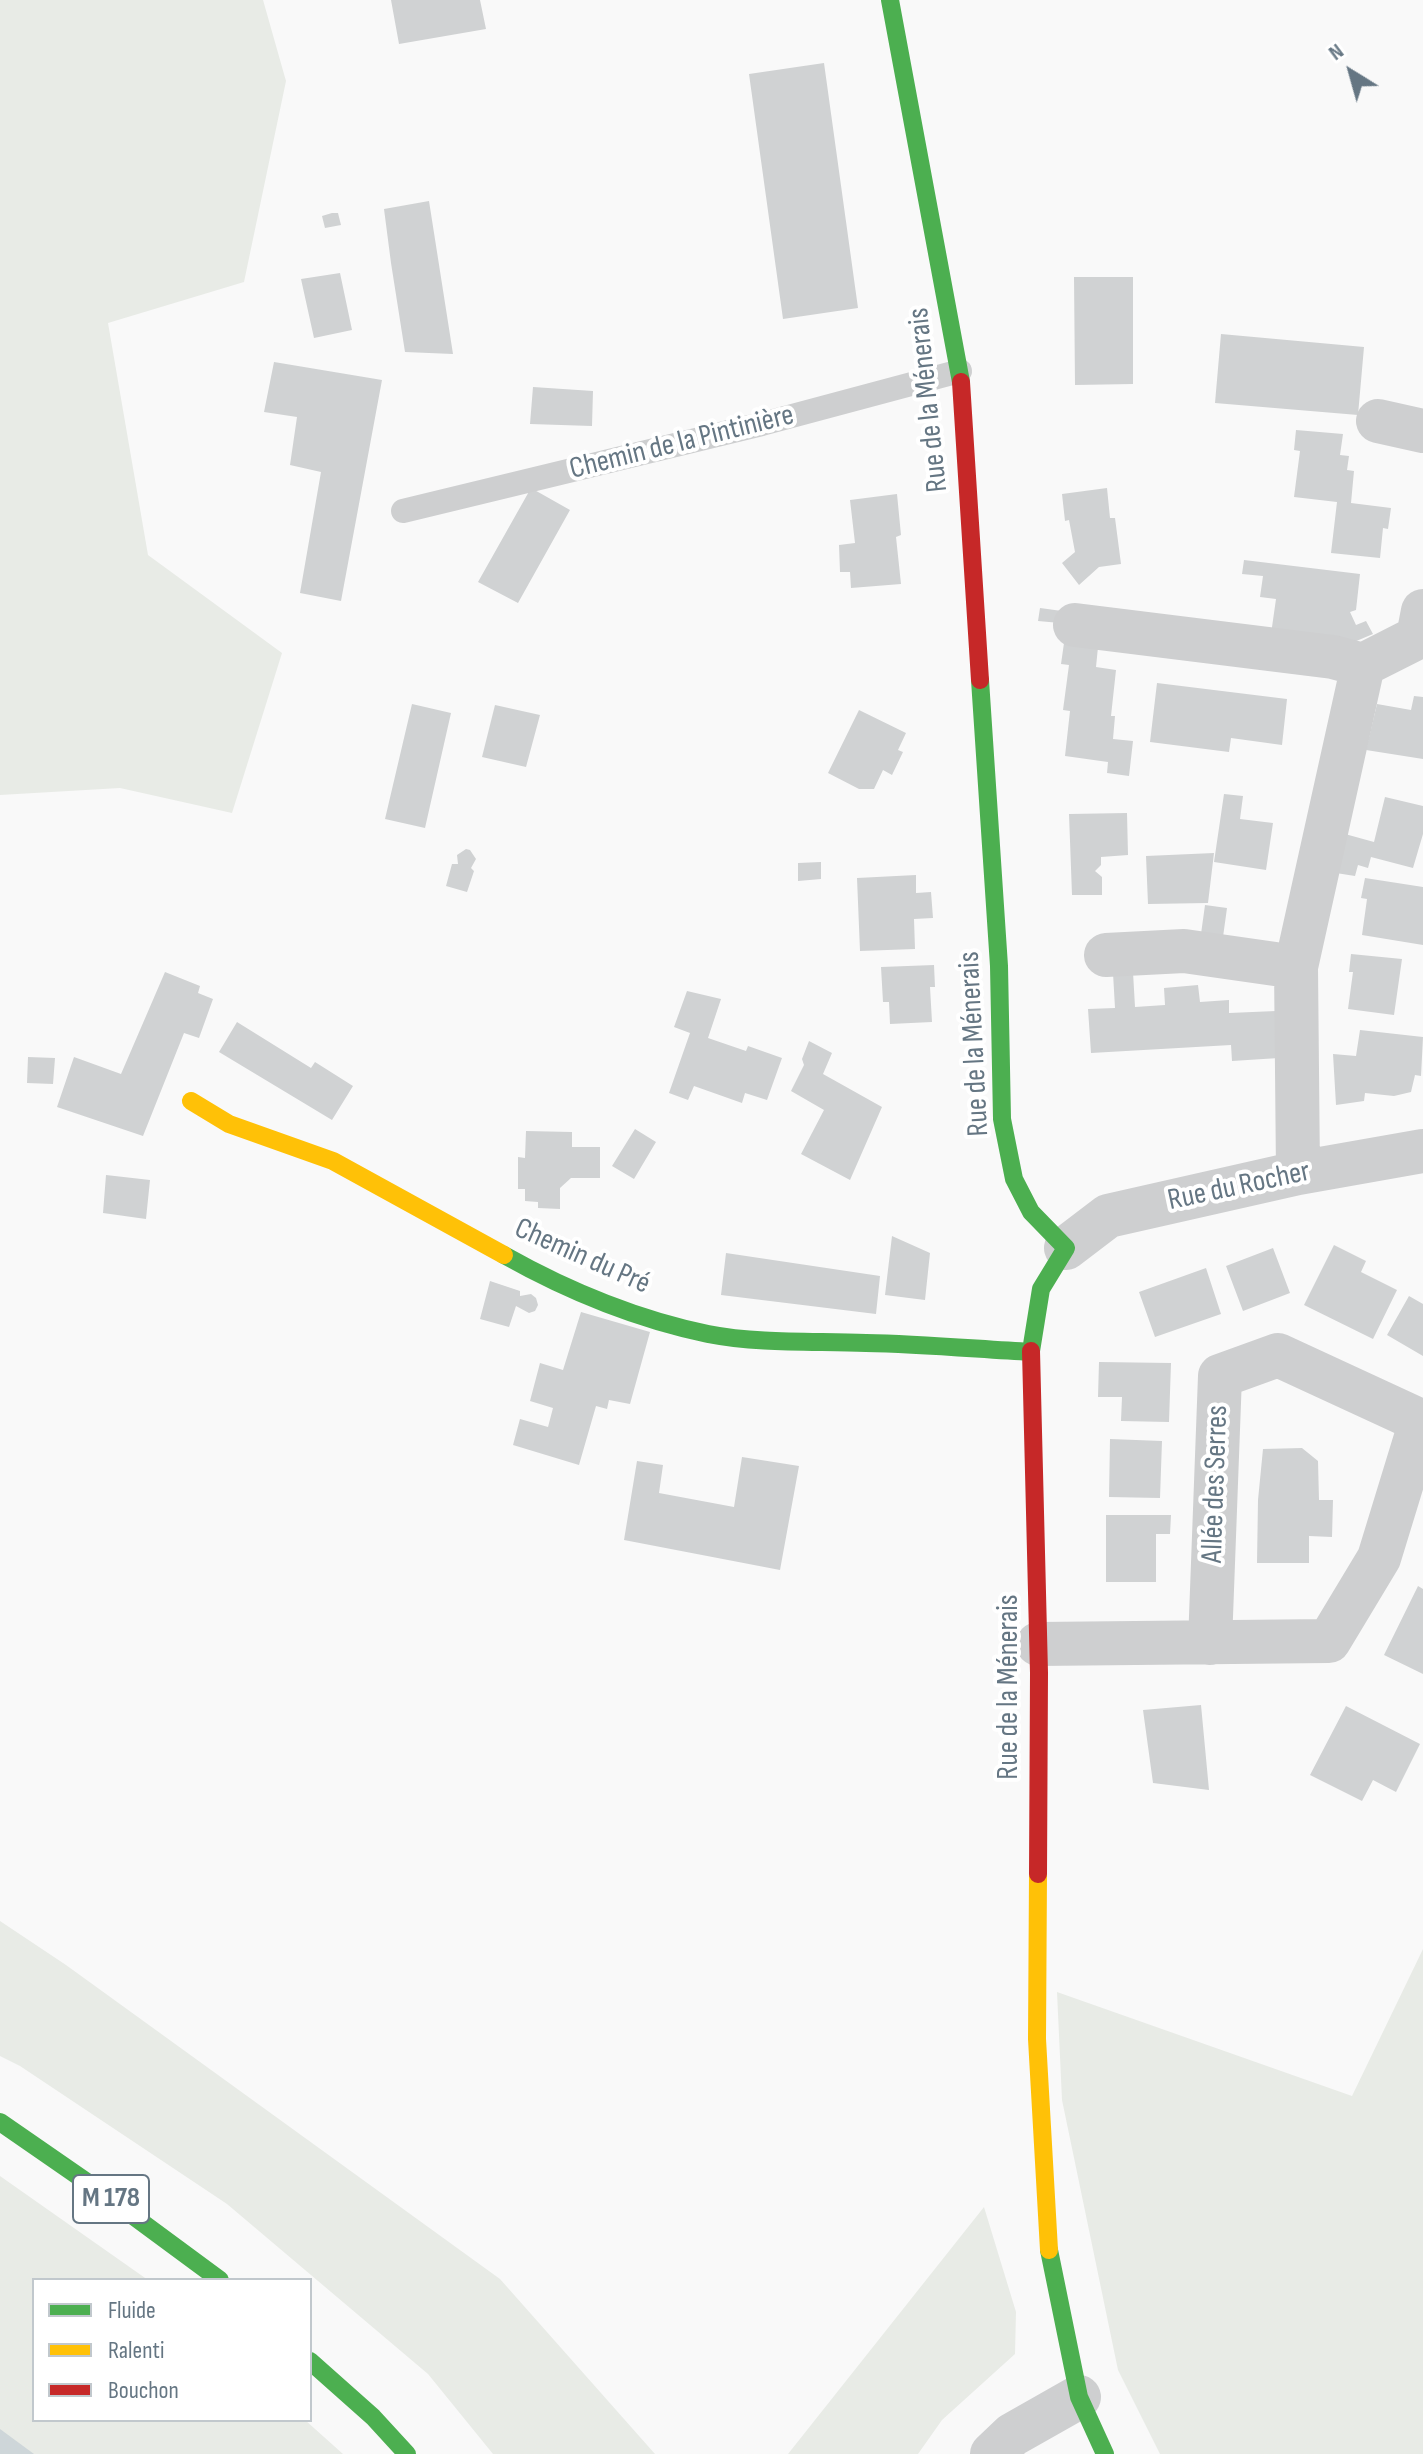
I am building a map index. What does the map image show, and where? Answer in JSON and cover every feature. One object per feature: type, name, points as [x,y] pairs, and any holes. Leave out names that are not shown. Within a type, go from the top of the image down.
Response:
[{"type":"street","name":"Rue de la Ménerais","points":[[890,0],[960,371],[999,966],[1002,1119],[1014,1179],[1031,1212],[1066,1248],[1041,1289],[1031,1352],[1038,1644],[1037,2039],[1050,2259],[1079,2397],[1105,2454]]},
{"type":"street","points":[[1378,421],[1423,431]]},
{"type":"street","points":[[1075,625],[1333,657],[1363,665]]},
{"type":"street","points":[[1298,1173],[1296,967],[1363,665],[1421,629]]},
{"type":"street","points":[[1106,955],[1184,951],[1296,967]]},
{"type":"street","name":"Chemin du Pré","points":[[191,1101],[229,1124],[333,1161],[371,1180],[543,1277],[602,1303],[658,1321],[709,1334],[755,1340],[1031,1352]]},
{"type":"street","name":"Rue du Rocher","points":[[1066,1248],[1108,1216],[1298,1173],[1423,1151]]},
{"type":"street","name":"Allée des Serres","points":[[1038,1644],[1210,1643],[1329,1641],[1379,1558],[1421,1421],[1278,1355],[1220,1376],[1210,1643]]},
{"type":"street","name":"M 178","points":[[0,2122],[217,2278]]},
{"type":"street","points":[[312,2363],[373,2417],[407,2454]]},
{"type":"street","points":[[992,2454],[1012,2435],[1079,2397]]},
{"type":"lane","name":"Chemin de la Pintinière","points":[[403,511],[762,424],[960,371]]},
{"type":"shaded area","points":[[0,0],[263,0],[286,81],[244,282],[108,323],[148,555],[282,653],[232,813],[120,788],[0,795]]},
{"type":"shaded area","points":[[0,1921],[66,1965],[500,2279],[655,2454],[493,2454],[428,2374],[227,2204],[20,2066],[0,2056]]},
{"type":"shaded area","points":[[1423,1949],[1423,2454],[1160,2454],[1118,2370],[1062,2100],[1057,1992],[1352,2096]]},
{"type":"shaded area","points":[[0,2176],[145,2278],[32,2278],[32,2422],[307,2422],[343,2454],[0,2454]]},
{"type":"shaded area","points":[[984,2207],[1016,2312],[1015,2354],[942,2420],[918,2454],[788,2454]]},
{"type":"shaded area","points":[[0,2429],[34,2454],[0,2454]]},
{"type":"building","points":[[391,0],[480,0],[486,29],[399,44]]},
{"type":"building","points":[[824,63],[858,308],[783,319],[749,74]]},
{"type":"building","points":[[429,201],[453,354],[405,352],[391,263],[384,209]]},
{"type":"building","points":[[338,213],[341,225],[325,228],[322,216]]},
{"type":"building","points":[[340,273],[352,330],[314,338],[301,279]]},
{"type":"building","points":[[1074,277],[1133,277],[1133,384],[1075,385]]},
{"type":"building","points":[[1221,334],[1364,347],[1358,415],[1215,403]]},
{"type":"building","points":[[274,362],[382,380],[341,601],[300,593],[321,472],[290,465],[297,417],[264,412]]},
{"type":"building","points":[[533,387],[593,391],[592,426],[530,424]]},
{"type":"building","points":[[1296,430],[1343,434],[1340,455],[1349,456],[1347,470],[1354,471],[1351,503],[1391,508],[1388,529],[1383,528],[1380,558],[1331,553],[1337,502],[1294,497],[1300,451],[1294,450]]},
{"type":"building","points":[[531,488],[570,510],[518,603],[478,582]]},
{"type":"building","points":[[1107,488],[1110,518],[1115,518],[1121,564],[1099,567],[1079,585],[1062,563],[1075,552],[1069,520],[1065,521],[1062,494]]},
{"type":"building","points":[[897,494],[901,535],[896,537],[901,584],[851,588],[850,572],[840,572],[839,545],[855,543],[850,500]]},
{"type":"building","points":[[1244,560],[1360,574],[1356,610],[1350,612],[1356,625],[1366,621],[1373,634],[1354,642],[1271,634],[1276,599],[1260,597],[1263,576],[1242,574]]},
{"type":"building","points":[[1040,608],[1062,611],[1060,623],[1038,621]]},
{"type":"building","points":[[1064,643],[1098,647],[1096,667],[1116,670],[1111,716],[1115,716],[1113,739],[1133,741],[1129,776],[1107,773],[1108,762],[1065,756],[1070,711],[1063,710],[1069,665],[1061,664]]},
{"type":"building","points":[[1157,683],[1287,699],[1282,745],[1231,738],[1229,752],[1150,742]]},
{"type":"building","points":[[1414,696],[1423,697],[1423,759],[1366,750],[1377,704],[1411,710]]},
{"type":"building","points":[[412,704],[451,713],[425,828],[385,819]]},
{"type":"building","points":[[495,705],[540,715],[526,767],[482,757]]},
{"type":"building","points":[[859,710],[906,733],[898,750],[903,752],[892,775],[883,770],[874,789],[859,789],[828,773]]},
{"type":"building","points":[[1224,794],[1243,796],[1240,819],[1273,823],[1266,870],[1214,862]]},
{"type":"building","points":[[1385,797],[1423,806],[1423,834],[1413,868],[1371,857],[1368,868],[1358,865],[1355,876],[1336,873],[1345,834],[1374,842]]},
{"type":"building","points":[[1127,813],[1128,855],[1101,857],[1101,865],[1095,871],[1102,877],[1102,895],[1072,895],[1069,814]]},
{"type":"building","points":[[466,849],[476,859],[471,868],[474,871],[467,892],[446,886],[452,864],[458,864],[457,855]]},
{"type":"building","points":[[1214,853],[1208,903],[1148,904],[1146,856]]},
{"type":"building","points":[[821,862],[821,879],[798,881],[798,863]]},
{"type":"building","points":[[916,875],[916,893],[931,892],[933,918],[914,919],[915,949],[860,951],[857,878]]},
{"type":"building","points":[[1365,878],[1423,887],[1423,945],[1362,935],[1367,899],[1361,898]]},
{"type":"building","points":[[1205,905],[1227,908],[1223,937],[1201,934]]},
{"type":"building","points":[[1351,954],[1402,959],[1394,1015],[1348,1009],[1353,972],[1349,972]]},
{"type":"building","points":[[934,965],[935,987],[930,987],[932,1022],[890,1024],[889,1002],[883,1002],[881,967]]},
{"type":"building","points":[[165,972],[200,986],[198,993],[213,999],[199,1038],[184,1033],[143,1136],[57,1107],[74,1057],[121,1074]]},
{"type":"building","points":[[1133,972],[1135,1007],[1165,1005],[1164,988],[1198,985],[1200,1002],[1229,1000],[1229,1013],[1276,1011],[1279,1058],[1232,1061],[1231,1045],[1091,1053],[1088,1009],[1115,1008],[1113,973]]},
{"type":"building","points":[[687,991],[721,999],[708,1038],[746,1051],[748,1046],[782,1058],[767,1100],[745,1093],[742,1103],[694,1086],[688,1100],[669,1093],[690,1033],[674,1027]]},
{"type":"building","points":[[237,1022],[311,1068],[315,1062],[353,1086],[332,1120],[219,1052]]},
{"type":"building","points":[[1360,1030],[1423,1037],[1421,1076],[1415,1075],[1411,1092],[1394,1096],[1365,1093],[1364,1101],[1336,1105],[1333,1054],[1356,1056]]},
{"type":"building","points":[[809,1041],[832,1053],[823,1074],[882,1107],[850,1180],[801,1154],[824,1110],[791,1091],[804,1065],[802,1059]]},
{"type":"building","points":[[28,1057],[55,1058],[53,1084],[27,1083]]},
{"type":"building","points":[[635,1129],[656,1142],[634,1179],[612,1166]]},
{"type":"building","points":[[526,1131],[572,1132],[572,1147],[600,1147],[600,1178],[571,1178],[560,1188],[560,1209],[538,1208],[538,1202],[525,1201],[525,1189],[518,1189],[518,1157],[525,1158]]},
{"type":"building","points":[[106,1175],[150,1180],[146,1219],[103,1213]]},
{"type":"building","points":[[892,1236],[930,1253],[925,1300],[885,1295]]},
{"type":"building","points":[[1334,1245],[1366,1261],[1361,1272],[1397,1290],[1373,1339],[1304,1305]]},
{"type":"building","points":[[1273,1248],[1290,1293],[1243,1311],[1226,1266]]},
{"type":"building","points":[[726,1253],[880,1276],[876,1314],[721,1295]]},
{"type":"building","points":[[1206,1268],[1221,1314],[1155,1337],[1139,1292]]},
{"type":"building","points":[[490,1281],[520,1291],[520,1296],[531,1294],[538,1305],[535,1311],[529,1313],[516,1306],[509,1327],[480,1319]]},
{"type":"building","points":[[1409,1296],[1423,1304],[1423,1356],[1387,1335]]},
{"type":"building","points":[[581,1312],[650,1332],[630,1404],[609,1400],[607,1409],[596,1406],[579,1465],[513,1445],[520,1419],[548,1427],[553,1408],[530,1401],[540,1363],[563,1370]]},
{"type":"building","points":[[1099,1362],[1171,1363],[1169,1422],[1121,1421],[1122,1397],[1098,1397]]},
{"type":"building","points":[[1110,1439],[1162,1441],[1160,1498],[1109,1497]]},
{"type":"building","points":[[1302,1448],[1318,1461],[1319,1500],[1333,1500],[1332,1537],[1309,1536],[1309,1563],[1257,1563],[1263,1449]]},
{"type":"building","points":[[742,1457],[799,1466],[780,1570],[624,1540],[637,1461],[663,1465],[659,1493],[734,1507]]},
{"type":"building","points":[[1106,1515],[1171,1515],[1170,1534],[1156,1534],[1156,1582],[1106,1582]]},
{"type":"building","points":[[1418,1586],[1423,1589],[1423,1674],[1384,1655]]},
{"type":"building","points":[[1201,1705],[1209,1790],[1153,1783],[1143,1710]]},
{"type":"building","points":[[1346,1706],[1420,1744],[1396,1792],[1373,1780],[1362,1801],[1310,1775]]},
{"type":"traffic: fast","points":[[890,0],[961,382]]},
{"type":"traffic: fast","points":[[980,680],[999,966],[1002,1119],[1014,1179],[1031,1212],[1066,1248],[1041,1289],[1031,1351]]},
{"type":"traffic: fast","points":[[504,1255],[603,1302],[708,1334],[767,1341],[907,1344],[1031,1352]]},
{"type":"traffic: fast","points":[[0,2122],[217,2278]]},
{"type":"traffic: fast","points":[[1049,2250],[1079,2397],[1105,2454]]},
{"type":"traffic: fast","points":[[312,2363],[373,2417],[407,2454]]},
{"type":"traffic: slow","points":[[191,1101],[229,1124],[333,1161],[504,1255]]},
{"type":"traffic: slow","points":[[1038,1874],[1037,2039],[1049,2250]]},
{"type":"traffic: jam","points":[[961,382],[980,680]]},
{"type":"traffic: jam","points":[[1031,1351],[1039,1673],[1038,1874]]}]
